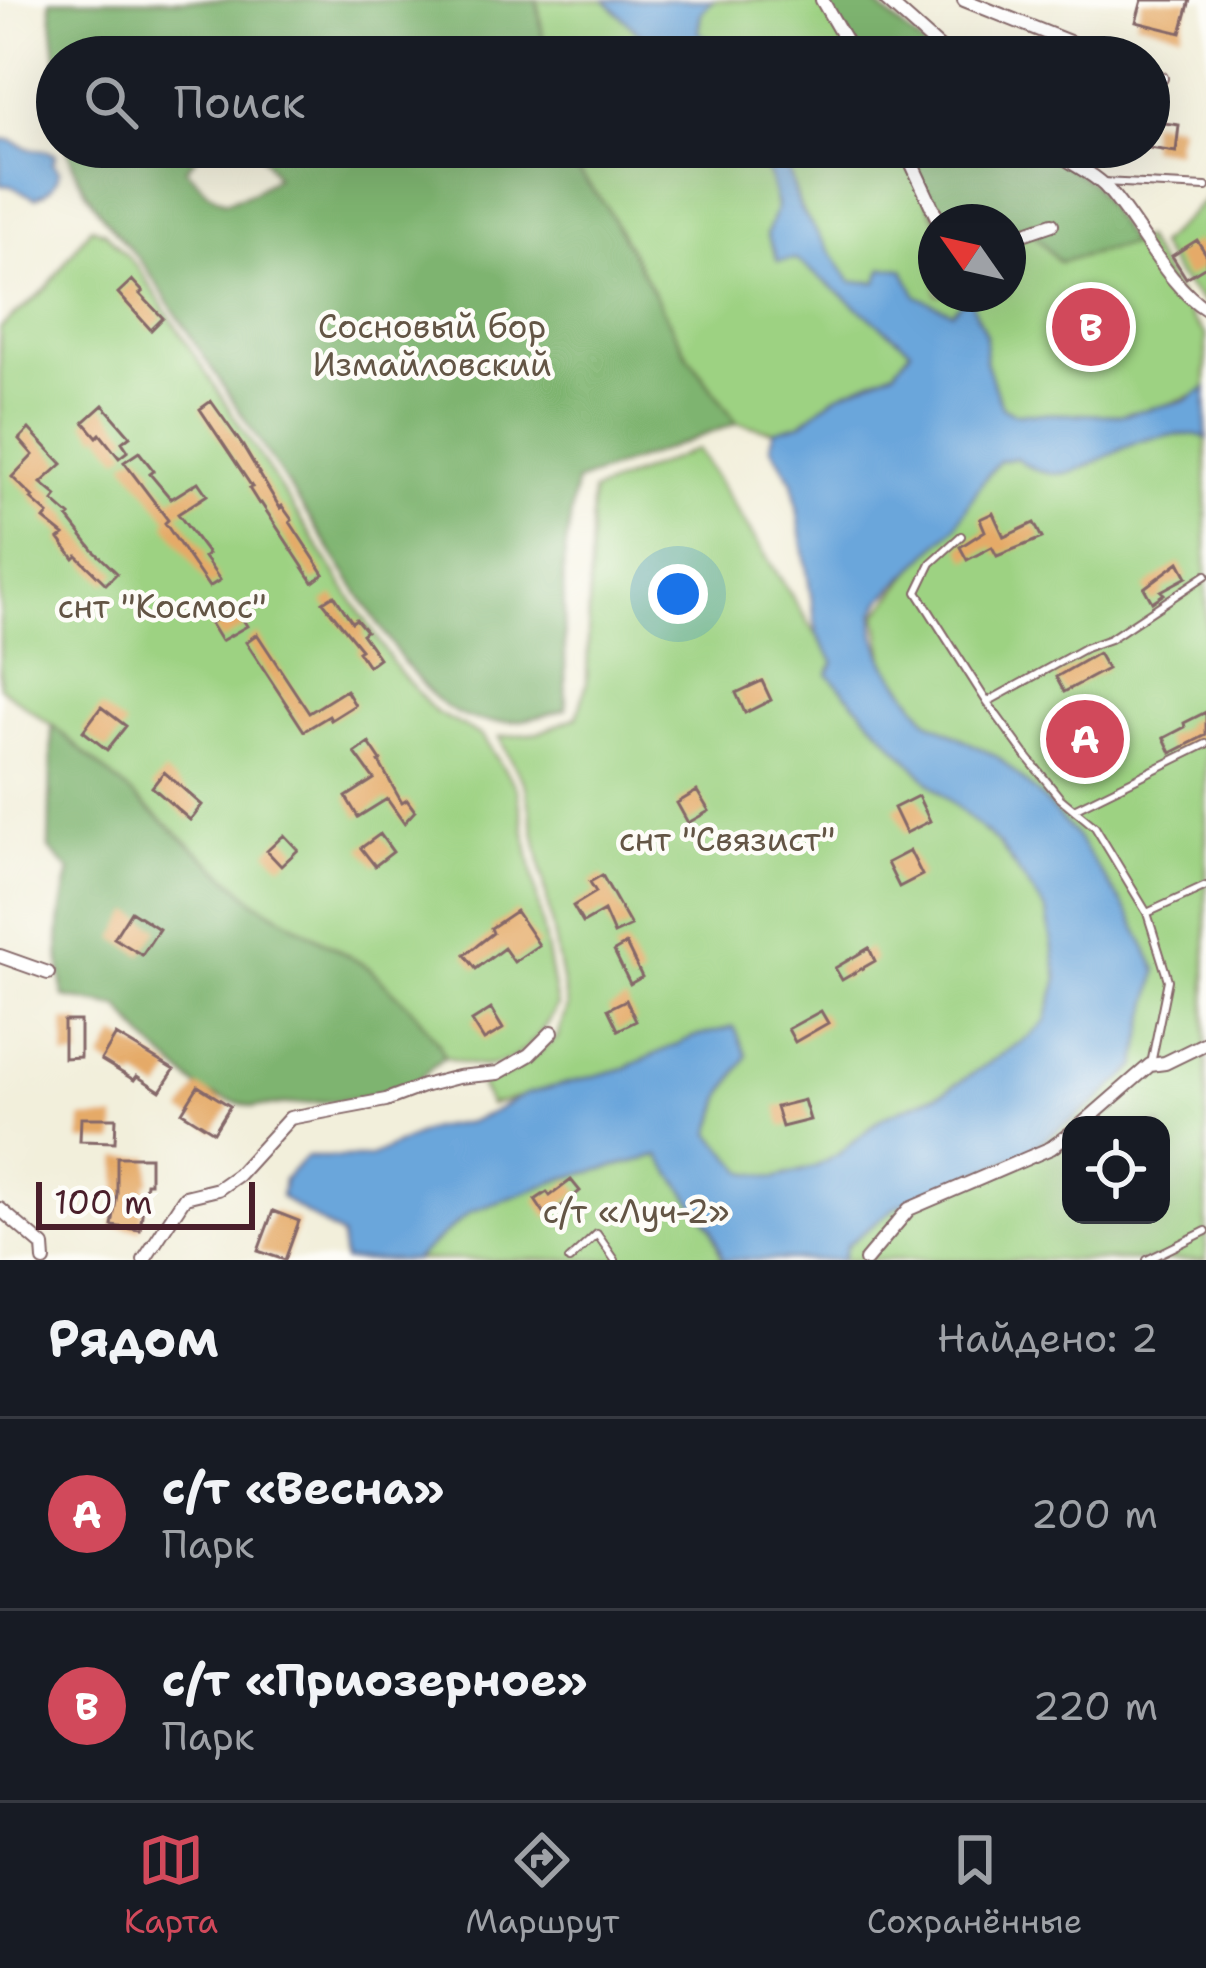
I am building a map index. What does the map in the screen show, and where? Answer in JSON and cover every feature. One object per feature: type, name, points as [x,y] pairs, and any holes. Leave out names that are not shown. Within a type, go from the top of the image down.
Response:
[{"type":"street","points":[[822,0],[843,36]]},
{"type":"street","points":[[886,0],[926,36]]},
{"type":"street","points":[[964,0],[1054,36]]},
{"type":"street","points":[[914,168],[931,204]]},
{"type":"street","points":[[1080,168],[1101,182],[1173,278],[1206,309]]},
{"type":"street","points":[[1026,232],[1052,224]]},
{"type":"street","points":[[0,956],[48,973]]},
{"type":"street","points":[[144,1260],[185,1197],[218,1189],[238,1175],[290,1118],[386,1100],[458,1077],[498,1072],[552,1033]]},
{"type":"street","points":[[1091,1116],[1150,1065],[1165,1063],[1206,1043]]},
{"type":"street","points":[[866,1260],[909,1209],[1062,1139]]},
{"type":"street","points":[[0,1208],[43,1246],[44,1260]]},
{"type":"lane","points":[[1101,182],[1206,187]]},
{"type":"lane","points":[[962,536],[931,563],[917,592],[987,702],[1060,798],[1095,827],[1147,913],[1168,980],[1150,1065]]},
{"type":"lane","points":[[987,702],[1110,638],[1206,575]]},
{"type":"lane","points":[[1074,808],[1206,744]]},
{"type":"lane","points":[[1147,913],[1206,886]]},
{"type":"lane","points":[[1147,1260],[1206,1231]]},
{"type":"lane","points":[[569,1260],[597,1234],[615,1260]]},
{"type":"green space","points":[[50,0],[537,0],[543,36],[54,36]]},
{"type":"green space","points":[[537,0],[605,0],[643,36],[543,36]]},
{"type":"green space","points":[[713,0],[819,0],[842,36],[703,36],[698,33],[701,13]]},
{"type":"green space","points":[[819,0],[871,0],[912,36],[842,36]]},
{"type":"green space","name":"Сосновый бор Измайловский","points":[[74,168],[187,168],[208,192],[225,202],[252,193],[276,177],[270,168],[575,168],[606,206],[688,356],[737,423],[576,482],[563,565],[566,709],[516,721],[483,721],[451,710],[424,687],[144,265],[88,195]]},
{"type":"green space","points":[[575,168],[764,168],[777,207],[767,235],[911,349],[895,370],[837,395],[800,424],[774,431],[737,423],[688,356],[606,206]]},
{"type":"green space","points":[[787,168],[913,168],[928,204],[918,204],[918,299],[877,282],[851,283],[800,208]]},
{"type":"green space","points":[[914,168],[1070,168],[1092,183],[1131,244],[1059,262],[1030,230],[1026,231],[1026,204],[931,204]]},
{"type":"green space","points":[[1206,199],[1206,305],[1177,276],[1158,245]]},
{"type":"green space","name":"снт \"Космос\"","points":[[91,227],[105,232],[139,269],[397,669],[435,712],[482,736],[517,789],[557,1006],[537,1037],[508,1060],[483,1066],[444,1057],[439,1044],[369,968],[257,903],[52,726],[0,687],[0,328],[47,288]]},
{"type":"green space","points":[[1030,230],[1060,261],[1143,238],[1206,335],[1206,391],[1120,415],[1013,413],[1002,407],[985,361],[986,335],[975,312],[1026,312],[1026,231]]},
{"type":"green space","points":[[1198,434],[1206,438],[1206,1260],[842,1260],[846,1245],[897,1206],[975,1175],[1062,1117],[1062,1224],[1170,1224],[1170,1116],[1064,1116],[1136,1068],[999,758],[928,721],[885,663],[877,615],[999,461],[1017,458],[1034,469],[1065,473],[1162,436]]},
{"type":"green space","name":"снт \"Связист\"","points":[[697,449],[834,662],[829,675],[930,783],[999,844],[1047,912],[1058,979],[1046,1022],[1029,1037],[946,1091],[883,1117],[839,1154],[815,1167],[775,1178],[745,1172],[711,1134],[723,1094],[747,1056],[693,1037],[625,1068],[490,1105],[480,1084],[510,1074],[557,1038],[567,1007],[526,787],[499,737],[538,733],[577,717],[587,682],[592,492]]},
{"type":"green space","points":[[52,725],[257,903],[369,968],[415,1012],[444,1057],[412,1085],[361,1099],[253,1107],[204,1093],[148,1042],[119,1007],[64,997],[60,933],[70,871],[49,849]]},
{"type":"green space","name":"с/т «Луч-2»","points":[[660,1156],[711,1227],[722,1260],[414,1260],[470,1212],[565,1178]]},
{"type":"water","points":[[605,0],[713,0],[701,13],[698,32],[704,36],[639,33]]},
{"type":"water","points":[[0,139],[36,149],[36,168],[59,171],[51,188],[35,198],[0,185]]},
{"type":"water","points":[[764,168],[787,168],[800,208],[851,282],[877,282],[883,268],[903,269],[918,296],[918,312],[976,312],[986,335],[985,361],[1002,407],[1013,413],[1120,415],[1185,401],[1206,388],[1206,438],[1148,439],[1061,474],[1032,468],[1016,458],[999,461],[956,526],[883,598],[874,614],[875,635],[885,663],[928,721],[999,758],[1041,797],[1075,835],[1130,915],[1157,970],[1136,1067],[1077,1116],[1062,1116],[1062,1127],[1024,1154],[897,1206],[847,1245],[842,1260],[723,1260],[711,1227],[659,1156],[565,1178],[470,1212],[414,1260],[344,1260],[341,1236],[281,1197],[284,1179],[306,1157],[369,1157],[432,1128],[469,1122],[526,1094],[625,1068],[693,1037],[734,1027],[747,1056],[723,1094],[711,1134],[745,1172],[775,1178],[815,1167],[839,1154],[883,1117],[946,1091],[1046,1021],[1058,979],[1047,912],[999,844],[930,783],[828,674],[834,662],[817,634],[793,482],[771,446],[774,431],[800,424],[837,395],[895,370],[911,349],[796,259],[778,261],[767,235],[777,206]]},
{"type":"building","points":[[1142,0],[1190,0],[1181,33],[1136,22]]},
{"type":"building","points":[[1170,124],[1179,125],[1176,152],[1170,151]]},
{"type":"building","points":[[1197,240],[1206,254],[1206,266],[1186,278],[1172,256]]},
{"type":"building","points":[[132,280],[163,318],[151,330],[118,293]]},
{"type":"building","points":[[211,401],[324,574],[313,582],[200,409]]},
{"type":"building","points":[[103,405],[130,436],[122,442],[128,451],[119,458],[84,422]]},
{"type":"building","points":[[29,429],[62,464],[41,483],[57,496],[53,501],[117,573],[106,584],[77,556],[74,559],[59,539],[64,535],[44,519],[48,514],[12,477],[33,455],[19,439]]},
{"type":"building","points":[[139,452],[171,499],[198,482],[207,495],[178,514],[208,554],[204,557],[220,580],[209,587],[165,523],[168,520],[124,462]]},
{"type":"building","points":[[993,513],[1004,537],[1034,523],[1042,538],[997,556],[992,547],[967,560],[960,547],[985,531],[980,519]]},
{"type":"building","points":[[1179,562],[1187,577],[1161,591],[1164,594],[1152,602],[1144,588]]},
{"type":"building","points":[[334,595],[352,622],[356,619],[366,631],[362,634],[379,658],[368,666],[361,649],[323,602]]},
{"type":"building","points":[[235,607],[247,626],[221,641],[210,623]]},
{"type":"building","points":[[257,634],[309,713],[346,690],[355,705],[304,731],[246,642]]},
{"type":"building","points":[[1098,653],[1107,669],[1064,692],[1056,677]]},
{"type":"building","points":[[762,681],[771,700],[745,713],[736,693]]},
{"type":"building","points":[[101,707],[126,726],[107,750],[83,731]]},
{"type":"building","points":[[1206,712],[1206,735],[1171,753],[1164,738]]},
{"type":"building","points":[[369,743],[402,803],[407,800],[415,811],[404,823],[387,799],[358,817],[346,797],[374,779],[355,753]]},
{"type":"building","points":[[164,772],[202,805],[190,820],[152,787]]},
{"type":"building","points":[[697,791],[709,811],[688,823],[677,803]]},
{"type":"building","points":[[918,796],[930,821],[906,833],[894,808]]},
{"type":"building","points":[[380,834],[393,852],[375,866],[361,848]]},
{"type":"building","points":[[284,835],[298,850],[281,866],[267,851]]},
{"type":"building","points":[[910,851],[922,875],[899,887],[887,863]]},
{"type":"building","points":[[602,875],[631,926],[614,934],[604,911],[583,923],[573,906],[596,892],[590,882]]},
{"type":"building","points":[[131,911],[159,929],[142,955],[114,938]]},
{"type":"building","points":[[516,911],[539,945],[514,962],[504,948],[476,969],[465,955]]},
{"type":"building","points":[[626,944],[642,977],[630,984],[614,951]]},
{"type":"building","points":[[869,948],[875,961],[842,980],[835,968]]},
{"type":"building","points":[[626,1000],[636,1021],[618,1030],[608,1009]]},
{"type":"building","points":[[491,1009],[503,1029],[484,1040],[472,1021]]},
{"type":"building","points":[[821,1011],[828,1023],[795,1042],[788,1029]]},
{"type":"building","points":[[64,1021],[80,1021],[80,1057],[64,1058]]},
{"type":"building","points":[[116,1035],[174,1070],[160,1091],[101,1060]]},
{"type":"building","points":[[198,1086],[230,1106],[214,1132],[182,1112]]},
{"type":"building","points":[[804,1100],[810,1120],[782,1127],[776,1107]]},
{"type":"building","points":[[81,1118],[116,1118],[115,1142],[80,1141]]},
{"type":"building","points":[[117,1157],[150,1157],[140,1230],[112,1226]]},
{"type":"building","points":[[571,1180],[580,1191],[547,1218],[535,1200],[547,1192],[550,1196]]},
{"type":"building","points":[[273,1211],[299,1221],[285,1260],[258,1251]]},
{"type":"place","name":"с/т «Приозерное»","points":[[1091,327]]},
{"type":"place","name":"с/т «Весна»","points":[[1085,739]]}]
